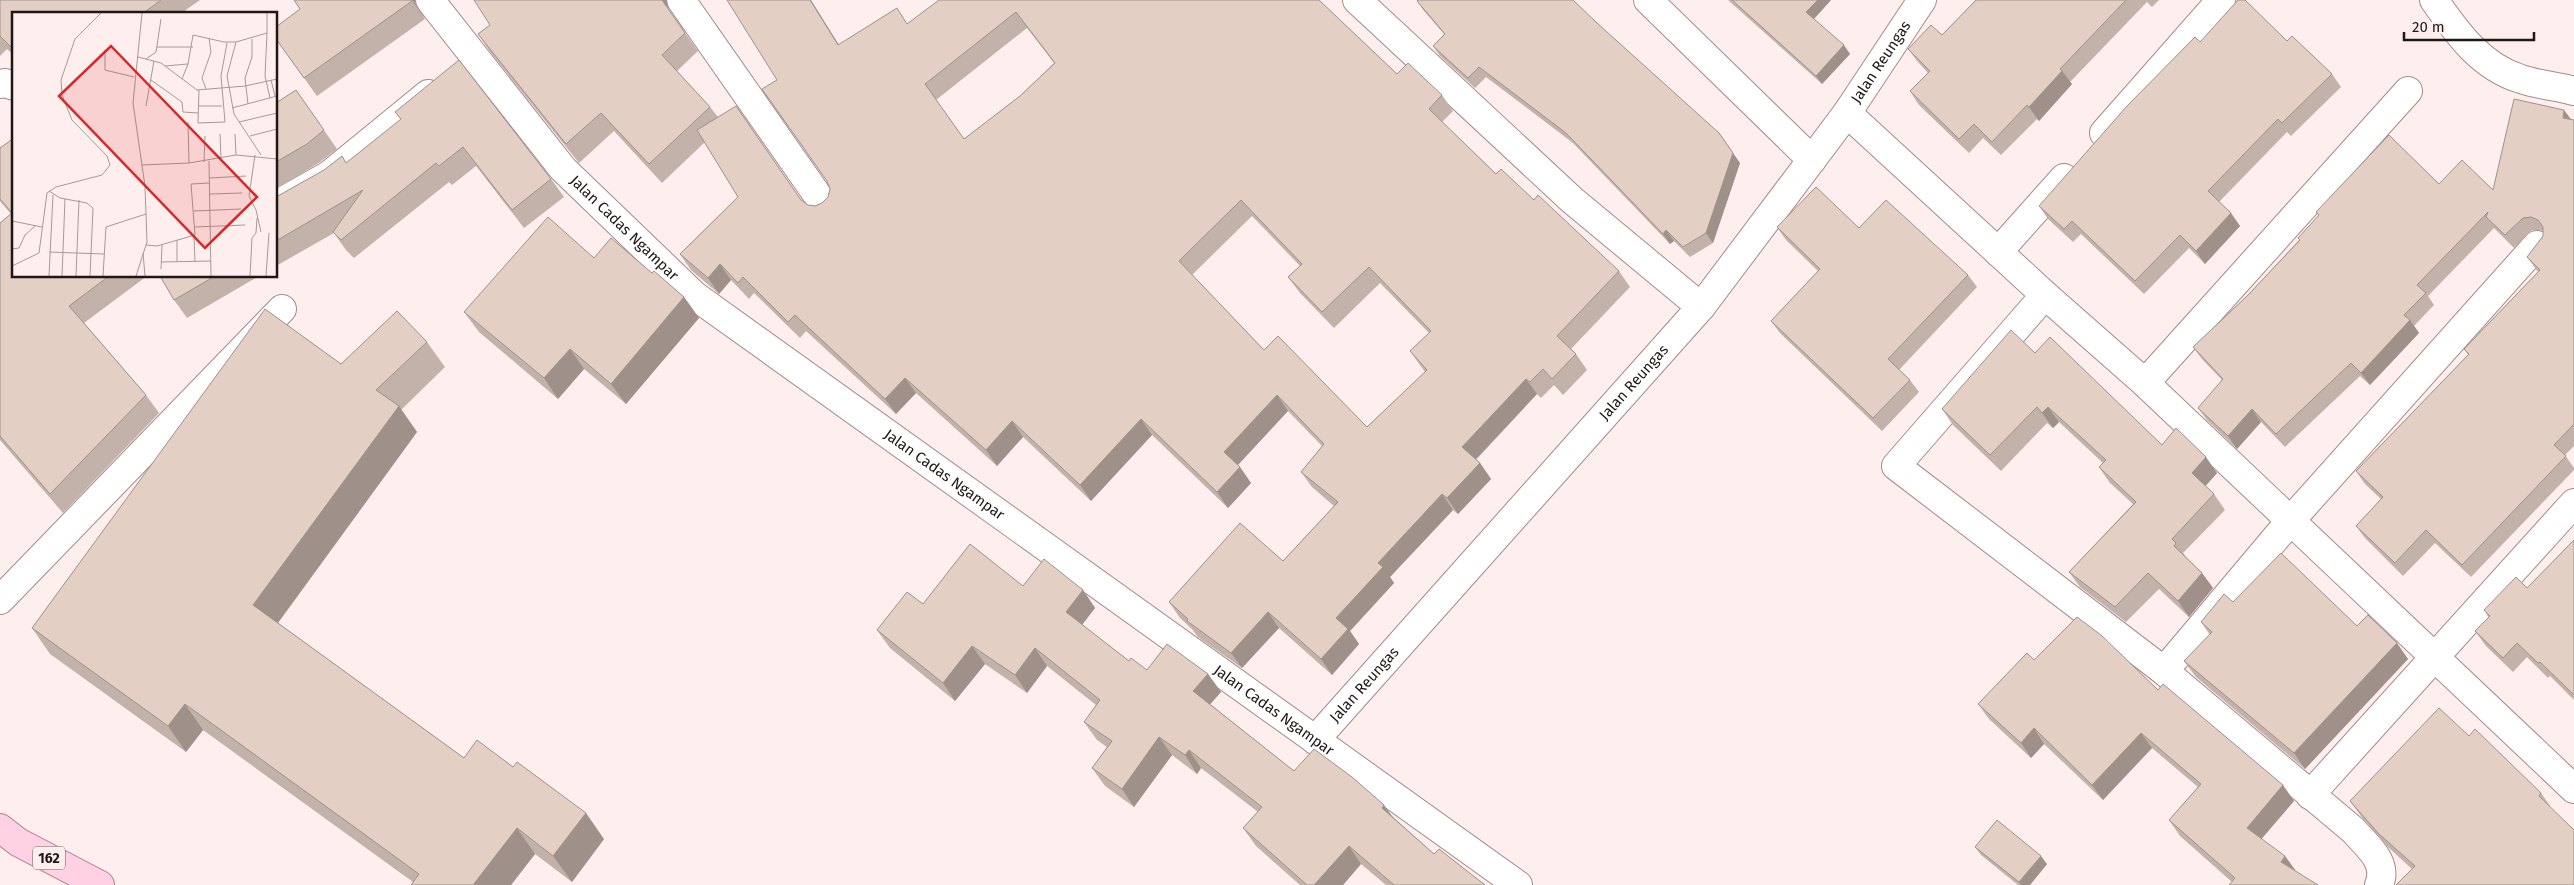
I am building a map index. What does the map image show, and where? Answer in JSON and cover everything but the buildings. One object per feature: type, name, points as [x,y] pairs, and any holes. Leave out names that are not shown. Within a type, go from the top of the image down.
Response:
[{"type":"main road","name":"162","points":[[0,828],[18,842],[100,885]]},
{"type":"street","name":"Jalan Cadas Ngampar","points":[[430,0],[563,169],[694,296],[1518,885]]},
{"type":"street","points":[[681,0],[825,206]]},
{"type":"street","points":[[1357,0],[1572,200],[1702,307]]},
{"type":"street","points":[[1648,0],[1812,160]]},
{"type":"street","name":"Jalan Reungas","points":[[1315,740],[1702,307],[1847,113],[1922,0]]},
{"type":"street","points":[[1998,252],[2222,0]]},
{"type":"street","points":[[2434,0],[2460,38],[2490,64],[2520,79],[2574,91]]},
{"type":"street","points":[[278,204],[329,175],[475,56]]},
{"type":"street","points":[[0,84],[5,82],[12,85]]},
{"type":"street","points":[[2145,383],[2408,91]]},
{"type":"street","points":[[1847,113],[2045,295],[2145,383],[2574,789]]},
{"type":"street","points":[[2164,671],[2291,520],[2537,244]]},
{"type":"street","points":[[2045,295],[1896,466],[2164,671],[2353,830],[2378,858],[2381,869],[2381,884]]},
{"type":"street","points":[[0,600],[282,309]]},
{"type":"street","points":[[2310,795],[2574,503]]}]
